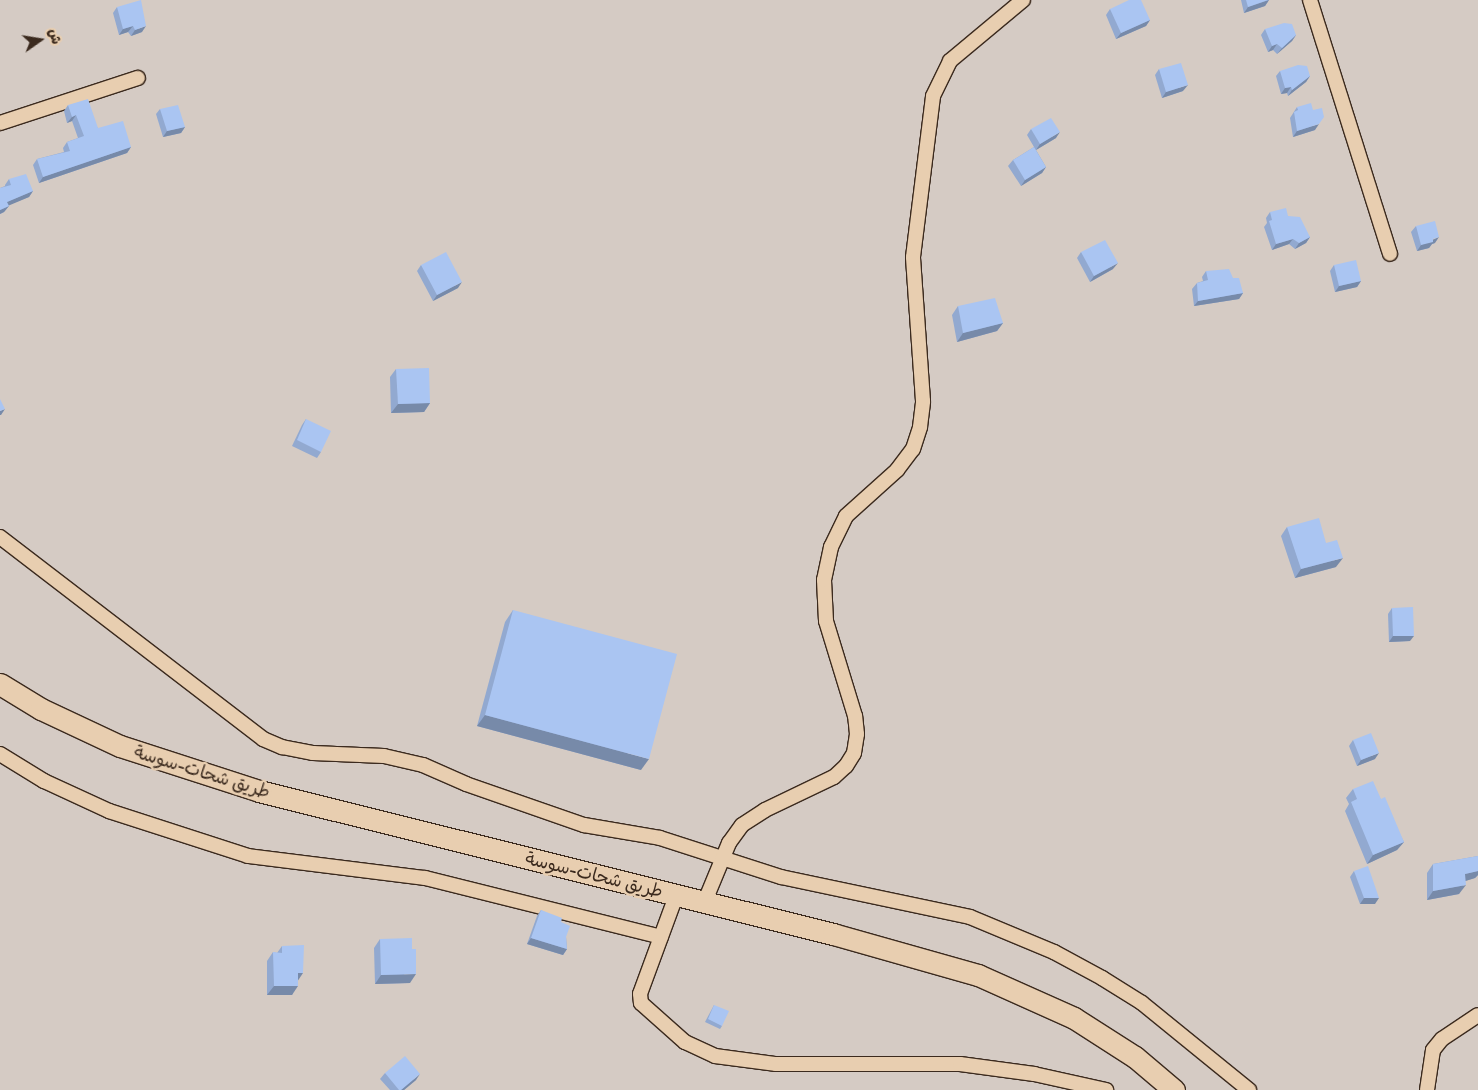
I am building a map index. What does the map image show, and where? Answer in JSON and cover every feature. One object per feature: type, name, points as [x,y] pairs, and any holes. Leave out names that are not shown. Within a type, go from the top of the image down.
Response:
[{"type":"main road","name":"طريق شحات-سوسة","points":[[0,684],[74,726],[120,746],[191,770],[269,793],[676,896],[705,901],[929,959],[1021,992],[1074,1018],[1135,1057],[1174,1090]]},
{"type":"street","points":[[705,901],[729,842],[742,824],[765,810],[834,777],[846,766],[854,752],[857,734],[854,716],[826,621],[824,580],[831,547],[846,516],[897,470],[913,449],[920,427],[923,401],[913,257],[933,96],[940,76],[950,61],[1023,0]]},
{"type":"street","points":[[1310,0],[1390,254]]},
{"type":"street","points":[[0,123],[138,78]]},
{"type":"street","points":[[0,537],[263,739],[282,747],[313,753],[384,756],[423,765],[466,784],[584,825],[660,838],[781,877],[970,917],[1013,933],[1086,969],[1142,1003],[1249,1090]]},
{"type":"street","points":[[0,754],[44,781],[109,811],[248,856],[425,878],[661,937]]},
{"type":"street","points":[[676,896],[640,994],[640,1003],[685,1042],[715,1056],[776,1064],[960,1064],[1034,1074],[1106,1090]]},
{"type":"street","points":[[1427,1090],[1434,1050],[1442,1039],[1478,1015]]},
{"type":"building","points":[[141,0],[146,26],[135,30],[133,26],[123,29],[117,7]]},
{"type":"building","points":[[1129,0],[1141,0],[1150,20],[1121,33],[1110,9]]},
{"type":"building","points":[[1246,0],[1268,0],[1248,7]]},
{"type":"building","points":[[1284,23],[1292,24],[1296,35],[1282,48],[1277,44],[1272,46],[1265,29]]},
{"type":"building","points":[[1181,63],[1188,85],[1166,92],[1159,69]]},
{"type":"building","points":[[1298,65],[1307,66],[1310,76],[1292,90],[1291,87],[1285,88],[1280,71]]},
{"type":"building","points":[[88,99],[98,128],[123,121],[131,147],[43,177],[37,159],[70,151],[67,142],[84,136],[76,115],[72,117],[68,105]]},
{"type":"building","points":[[1311,103],[1313,110],[1322,108],[1324,117],[1319,124],[1297,131],[1294,112],[1298,110],[1297,107]]},
{"type":"building","points":[[178,105],[185,127],[167,131],[160,109]]},
{"type":"building","points":[[1051,118],[1060,132],[1040,144],[1031,129]]},
{"type":"building","points":[[1034,147],[1046,167],[1025,180],[1013,160]]},
{"type":"building","points":[[26,174],[33,191],[7,202],[9,206],[0,210],[0,188],[11,185],[9,179]]},
{"type":"building","points":[[1286,208],[1288,216],[1300,217],[1310,237],[1299,243],[1293,239],[1276,244],[1269,221],[1272,220],[1270,212]]},
{"type":"building","points":[[1435,221],[1439,237],[1433,239],[1433,242],[1421,245],[1416,226]]},
{"type":"building","points":[[1105,240],[1118,263],[1094,276],[1081,252]]},
{"type":"building","points":[[446,252],[462,282],[437,295],[421,265]]},
{"type":"building","points":[[1356,260],[1361,281],[1339,286],[1334,265]]},
{"type":"building","points":[[1229,269],[1233,278],[1239,278],[1243,293],[1198,301],[1197,283],[1208,280],[1206,271]]},
{"type":"building","points":[[995,298],[1003,323],[963,333],[958,306]]},
{"type":"building","points":[[429,368],[430,403],[398,404],[396,369]]},
{"type":"building","points":[[0,399],[5,409],[0,411]]},
{"type":"building","points":[[306,419],[331,431],[321,452],[297,440]]},
{"type":"building","points":[[1319,518],[1326,543],[1337,540],[1343,558],[1301,569],[1287,527]]},
{"type":"building","points":[[1413,607],[1414,636],[1393,636],[1392,608]]},
{"type":"building","points":[[513,610],[677,654],[649,759],[485,715]]},
{"type":"building","points":[[1371,733],[1379,753],[1361,760],[1353,740]]},
{"type":"building","points":[[1373,781],[1381,799],[1385,797],[1404,842],[1373,855],[1351,802],[1357,799],[1353,789]]},
{"type":"building","points":[[1478,856],[1478,871],[1465,874],[1466,885],[1433,891],[1433,864]]},
{"type":"building","points":[[1368,866],[1379,898],[1364,898],[1354,871]]},
{"type":"building","points":[[541,910],[562,918],[561,922],[570,926],[566,937],[567,949],[531,938]]},
{"type":"building","points":[[412,938],[412,949],[416,949],[416,974],[381,975],[380,939]]},
{"type":"building","points":[[304,945],[303,973],[298,973],[298,986],[274,986],[273,952],[282,953],[282,946]]},
{"type":"building","points":[[714,1005],[729,1011],[722,1026],[708,1019]]},
{"type":"building","points":[[405,1056],[420,1074],[399,1090],[385,1073]]}]
